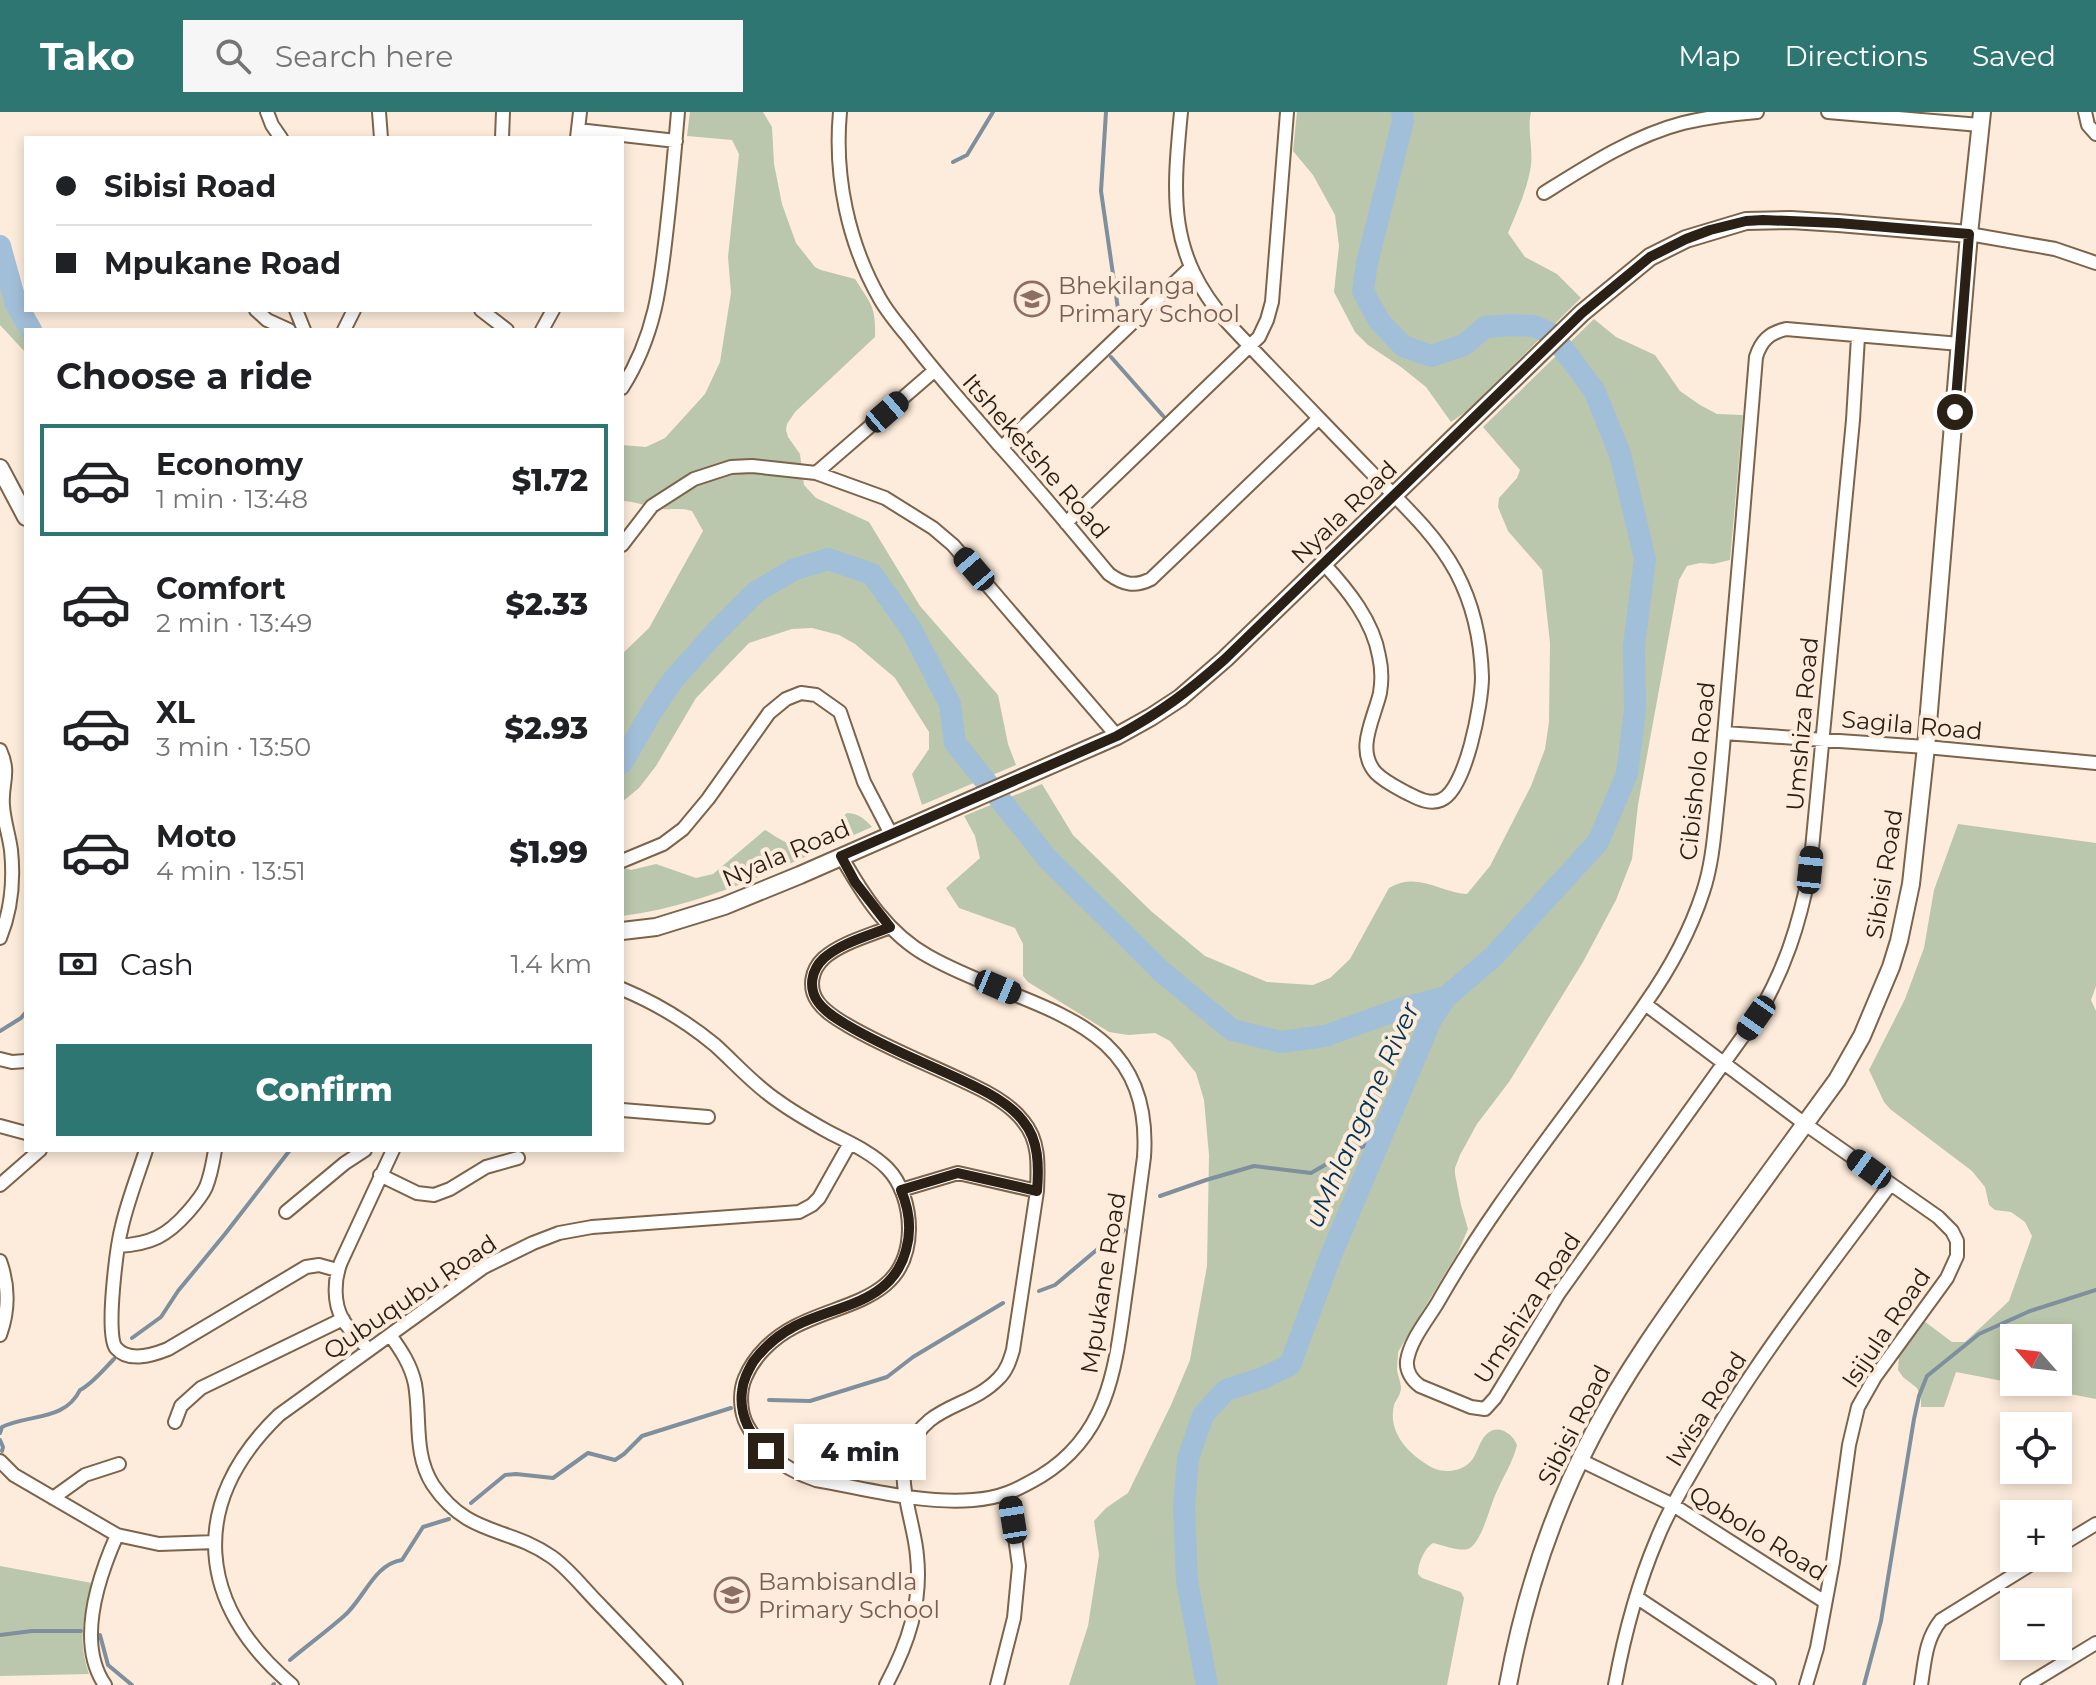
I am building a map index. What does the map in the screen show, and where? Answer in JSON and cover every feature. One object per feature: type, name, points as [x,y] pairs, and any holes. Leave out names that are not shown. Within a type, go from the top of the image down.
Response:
[{"type":"street","points":[[267,112],[280,136]]},
{"type":"street","points":[[379,112],[381,136]]},
{"type":"street","points":[[502,136],[503,112]]},
{"type":"street","points":[[580,112],[578,134],[606,136]]},
{"type":"street","points":[[624,385],[647,342],[661,281],[678,112]]},
{"type":"street","name":"Itsheketshe Road","points":[[840,112],[841,188],[855,241],[880,299],[934,371],[1109,574],[1126,584],[1141,584],[1151,579],[1319,418]]},
{"type":"street","points":[[1181,112],[1176,210],[1183,243],[1200,285],[1219,313],[1427,531],[1456,572],[1465,593],[1478,635],[1481,694],[1476,726],[1459,779],[1448,796],[1441,800],[1420,800],[1387,782],[1370,765],[1366,748],[1382,679],[1379,654],[1363,614],[1324,564]]},
{"type":"street","points":[[1066,523],[1259,337],[1272,302],[1287,112]]},
{"type":"street","points":[[1544,193],[1586,167],[1681,118],[1757,112]]},
{"type":"street","points":[[1828,112],[1981,118]]},
{"type":"street","points":[[2085,112],[2088,125],[2096,134]]},
{"type":"street","name":"Sibisi Road","points":[[1508,1685],[1514,1648],[1537,1569],[1580,1460],[1641,1352],[1837,1080],[1862,1036],[1899,941],[1911,884],[1926,747],[1981,118]]},
{"type":"street","points":[[624,137],[676,141]]},
{"type":"street","name":"Nyala Road","points":[[624,931],[656,927],[703,913],[1117,736],[1163,710],[1195,686],[1395,497],[1582,313],[1633,269],[1664,249],[1710,230],[1746,221],[1791,220],[1969,234],[2043,246],[2096,263]]},
{"type":"street","points":[[1002,447],[1191,267]]},
{"type":"street","points":[[258,312],[285,328]]},
{"type":"street","points":[[484,312],[504,328]]},
{"type":"street","name":"Cibisholo Road","points":[[1489,1406],[1485,1409],[1471,1407],[1420,1386],[1409,1373],[1407,1359],[1434,1307],[1472,1247],[1645,1004],[1677,952],[1703,891],[1714,843],[1759,348],[1770,335],[1786,329],[1960,344]]},
{"type":"street","name":"Umshiza Road","points":[[1489,1406],[1559,1293],[1770,996],[1793,941],[1810,870],[1853,420],[1858,337]]},
{"type":"street","points":[[816,473],[934,371]]},
{"type":"street","points":[[624,542],[652,506],[694,479],[731,467],[752,466],[816,473],[885,498],[933,528],[953,545],[1117,736]]},
{"type":"street","points":[[0,468],[24,513]]},
{"type":"street","points":[[624,860],[663,844],[683,829],[769,713],[786,699],[801,693],[816,695],[840,712],[864,782],[891,834]]},
{"type":"street","name":"Sagila Road","points":[[1724,733],[2096,763]]},
{"type":"street","points":[[0,750],[7,771],[3,806],[11,867],[8,915],[0,938]]},
{"type":"street","name":"Mpukane Road","points":[[624,990],[665,1009],[713,1044],[771,1096],[887,1168],[901,1190],[908,1214],[909,1235],[903,1260],[896,1272],[877,1292],[864,1300],[793,1327],[770,1343],[749,1369],[743,1385],[742,1406],[745,1422],[757,1442],[788,1468],[816,1480],[907,1498],[975,1500],[1009,1494],[1064,1460],[1086,1434],[1113,1377],[1144,1157],[1145,1139],[1139,1095],[1126,1069],[1087,1028],[926,955],[890,927],[855,882],[841,856]]},
{"type":"street","points":[[886,1685],[904,1651],[915,1608],[918,1556],[904,1465],[917,1434],[934,1416],[991,1385],[1009,1362],[1037,1191],[1038,1157],[1024,1121],[1013,1110],[976,1087],[869,1038],[817,1001],[813,974],[823,959],[844,946],[890,927]]},
{"type":"street","name":"Isijula Road","points":[[1645,1004],[1805,1124],[1945,1223],[1952,1231],[1958,1249],[1947,1278],[1875,1377],[1858,1407],[1849,1445],[1833,1562],[1815,1656],[1806,1685]]},
{"type":"street","points":[[0,1059],[24,1061]]},
{"type":"street","points":[[624,1110],[708,1117]]},
{"type":"street","points":[[0,1126],[24,1132]]},
{"type":"street","name":"Qubuqubu Road","points":[[292,1685],[254,1647],[234,1619],[221,1587],[215,1556],[217,1519],[225,1490],[261,1432],[279,1415],[484,1267],[559,1233],[605,1226],[799,1212],[819,1198],[850,1143]]},
{"type":"street","points":[[0,1185],[38,1152]]},
{"type":"street","points":[[145,1152],[118,1246],[111,1326],[112,1340],[117,1349],[141,1356],[168,1349],[306,1267],[319,1265],[337,1270]]},
{"type":"street","points":[[118,1246],[147,1242],[164,1236],[172,1229],[204,1192],[215,1152]]},
{"type":"street","points":[[286,1212],[362,1152]]},
{"type":"street","points":[[369,1350],[339,1310],[337,1270],[392,1152]]},
{"type":"street","points":[[380,1175],[417,1193],[434,1195],[486,1167],[518,1158]]},
{"type":"street","points":[[901,1190],[958,1173],[1037,1191]]},
{"type":"street","name":"Iwisa Road","points":[[1615,1685],[1636,1597],[1673,1505],[1748,1380],[1890,1185]]},
{"type":"street","points":[[0,1261],[6,1281],[8,1307],[0,1335]]},
{"type":"street","points":[[175,1422],[181,1406],[201,1388],[343,1319]]},
{"type":"street","points":[[390,1335],[413,1377],[417,1433],[424,1465],[433,1485],[450,1506],[475,1524],[523,1541],[552,1557],[676,1685]]},
{"type":"street","name":"Qobolo Road","points":[[1580,1460],[1673,1505],[1825,1602]]},
{"type":"street","points":[[0,1461],[14,1475],[117,1535],[159,1544],[215,1542]]},
{"type":"street","points":[[53,1498],[85,1475],[119,1464]]},
{"type":"street","points":[[997,1685],[1014,1618],[1019,1566],[1009,1494]]},
{"type":"street","points":[[2072,1539],[2096,1524]]},
{"type":"street","points":[[105,1685],[93,1660],[92,1621],[107,1556],[117,1535]]},
{"type":"street","points":[[1921,1685],[1928,1641],[1941,1620],[2018,1572]]},
{"type":"street","points":[[1636,1597],[1769,1685]]},
{"type":"street","points":[[2027,1685],[2096,1643]]},
{"type":"green space","points":[[690,112],[763,112],[772,127],[774,164],[782,204],[796,243],[815,267],[855,279],[871,306],[875,318],[875,337],[795,412],[787,424],[788,437],[800,454],[804,485],[816,498],[869,522],[920,606],[998,695],[1008,744],[1016,765],[922,805],[912,774],[929,749],[929,732],[895,678],[855,644],[839,635],[812,628],[792,629],[749,643],[696,698],[656,766],[639,788],[624,800],[624,652],[649,628],[703,531],[692,511],[661,509],[624,501],[624,445],[646,447],[665,438],[705,394],[720,362],[731,293],[728,257],[739,154],[732,140],[687,136]]},
{"type":"green space","points":[[1297,112],[1531,112],[1530,174],[1508,233],[1525,257],[1557,274],[1581,298],[1467,411],[1451,422],[1426,387],[1355,332],[1334,292],[1339,246],[1335,215],[1313,175],[1293,151]]},
{"type":"green space","points":[[0,255],[24,297],[24,312],[32,312],[42,328],[24,328],[24,351],[0,325]]},
{"type":"green space","points":[[1594,319],[1616,337],[1655,355],[1680,391],[1700,405],[1717,414],[1743,415],[1730,560],[1687,566],[1679,580],[1638,805],[1632,859],[1616,900],[1583,962],[1460,1155],[1455,1174],[1468,1229],[1458,1252],[1398,1352],[1397,1370],[1401,1388],[1394,1405],[1394,1425],[1397,1435],[1417,1457],[1437,1470],[1460,1469],[1472,1460],[1484,1437],[1497,1429],[1508,1433],[1517,1445],[1475,1544],[1462,1550],[1433,1543],[1419,1565],[1418,1574],[1422,1578],[1461,1592],[1464,1598],[1447,1685],[1069,1685],[1088,1626],[1099,1555],[1094,1521],[1106,1508],[1128,1493],[1190,1360],[1207,1266],[1209,1155],[1204,1100],[1196,1073],[1170,1041],[1155,1033],[1128,1035],[1109,1032],[1028,982],[1023,976],[1023,944],[1015,928],[959,908],[946,888],[980,858],[975,836],[964,816],[1042,784],[1073,835],[1151,911],[1205,956],[1267,982],[1313,985],[1330,978],[1350,959],[1389,888],[1399,883],[1419,882],[1467,894],[1490,866],[1531,786],[1545,749],[1549,722],[1550,643],[1542,570],[1508,531],[1498,507],[1499,498],[1520,470],[1483,427]]},
{"type":"green space","points":[[847,813],[861,817],[872,827],[718,892],[624,916],[624,868],[631,870],[656,864],[696,878],[713,874],[765,830],[797,845],[820,837]]},
{"type":"green space","points":[[1958,824],[2096,843],[2096,986],[2091,1000],[2096,1011],[2096,1399],[2072,1394],[2072,1324],[2000,1324],[2000,1380],[1956,1372],[1944,1407],[1921,1407],[1917,1388],[1898,1370],[1899,1355],[1924,1321],[1952,1342],[1965,1342],[2009,1301],[2032,1236],[2025,1222],[2011,1212],[1995,1210],[1989,1205],[1985,1187],[1972,1171],[1890,1109],[1869,1070],[1905,999],[1924,948],[1934,890]]},
{"type":"green space","points":[[0,1566],[92,1583],[83,1639],[89,1674],[0,1676]]},
{"type":"waterway","points":[[953,162],[967,155],[993,112]]},
{"type":"waterway","points":[[1106,112],[1101,191],[1118,309]]},
{"type":"waterway","name":"uMhlangane River","points":[[1207,1685],[1187,1581],[1184,1507],[1188,1459],[1203,1415],[1226,1390],[1290,1365],[1331,1255],[1431,1020],[1446,997],[1493,957],[1598,842],[1627,774],[1635,710],[1634,646],[1645,559],[1620,454],[1594,390],[1552,334],[1534,326],[1485,327],[1464,345],[1431,356],[1403,346],[1379,321],[1363,291],[1367,263],[1403,121],[1402,112]]},
{"type":"waterway","points":[[0,246],[16,304],[30,328]]},
{"type":"waterway","points":[[1111,357],[1164,417]]},
{"type":"waterway","points":[[624,760],[673,680],[756,592],[793,570],[828,559],[872,574],[911,629],[950,704],[955,743],[1047,858],[1161,971],[1232,1030],[1281,1042],[1325,1036],[1400,1009],[1446,997]]},
{"type":"waterway","points":[[0,1031],[24,1014]]},
{"type":"waterway","points":[[1160,1196],[1254,1166],[1311,1173],[1380,1139]]},
{"type":"waterway","points":[[132,1338],[161,1317],[178,1291],[288,1152]]},
{"type":"waterway","points":[[1039,1291],[1055,1285],[1124,1230]]},
{"type":"waterway","points":[[1864,1685],[1881,1621],[1914,1419],[1927,1376],[1979,1334],[2030,1311],[2096,1290]]},
{"type":"waterway","points":[[769,1400],[810,1401],[887,1377],[913,1357],[1003,1303]]},
{"type":"waterway","points":[[0,1433],[2,1427],[65,1407],[114,1359]]},
{"type":"waterway","points":[[471,1503],[505,1475],[553,1478],[588,1453],[615,1460],[642,1436],[731,1408]]},
{"type":"waterway","points":[[0,1440],[2,1451]]},
{"type":"waterway","points":[[290,1660],[344,1616],[384,1568],[402,1560],[423,1527],[449,1519]]},
{"type":"waterway","points":[[0,1635],[32,1631],[81,1631]]},
{"type":"waterway","points":[[100,1635],[108,1665],[132,1685]]},
{"type":"place","name":"Bhekilanga Primary School","points":[[1032,299]]},
{"type":"place","name":"Bambisandla Primary School","points":[[732,1595]]},
{"type":"route","points":[[766,1451],[757,1442],[743,1416],[742,1388],[749,1369],[759,1354],[782,1334],[809,1320],[864,1300],[877,1292],[896,1272],[903,1260],[909,1235],[908,1214],[901,1190],[958,1173],[1037,1191],[1038,1157],[1035,1145],[1024,1121],[1013,1110],[976,1087],[869,1038],[817,1001],[812,983],[817,965],[844,946],[890,927],[855,882],[841,856],[1117,736],[1180,698],[1395,497],[1582,313],[1633,269],[1686,239],[1728,225],[1763,220],[1969,234],[1955,412]]}]
